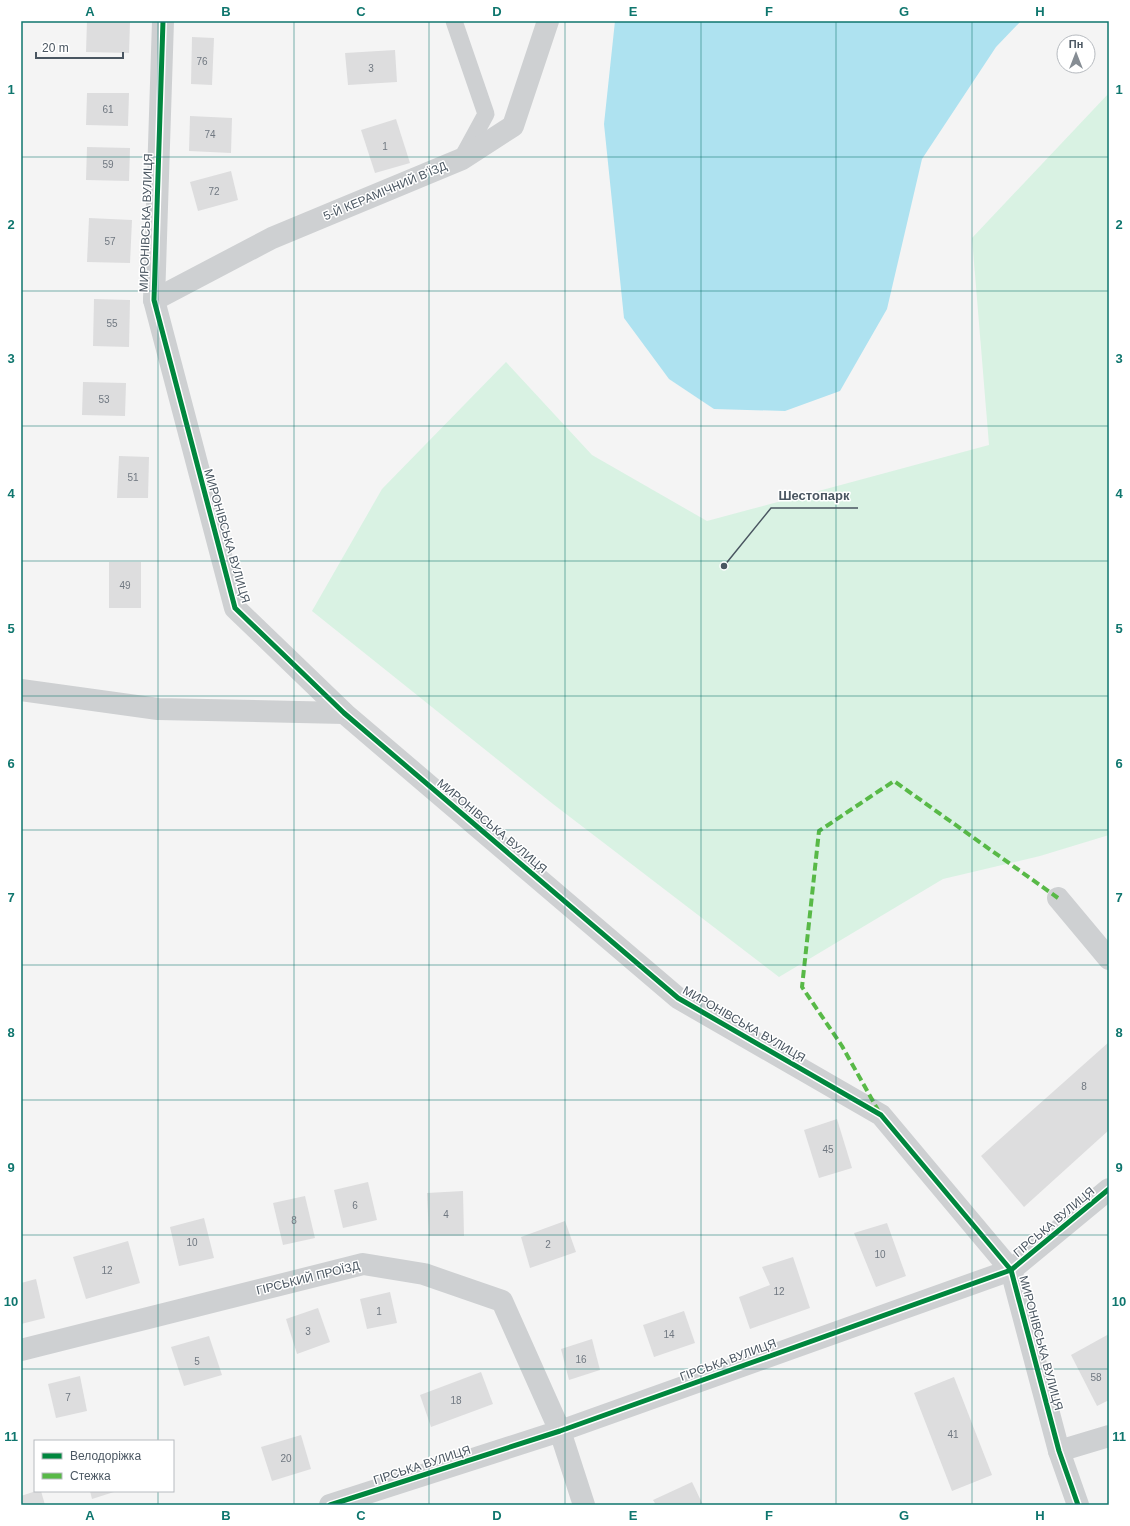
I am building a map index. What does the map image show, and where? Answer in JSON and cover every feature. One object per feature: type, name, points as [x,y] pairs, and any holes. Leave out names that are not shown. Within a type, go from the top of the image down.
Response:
[{"type":"street","name":"МИРОНІВСЬКА ВУЛИЦЯ","points":[[163,21],[154,300],[235,608],[344,713],[678,998],[881,1116],[1011,1270],[1059,1451],[1078,1505]]},
{"type":"street","name":"5-Й КЕРАМІЧНИЙ В’ЇЗД","points":[[154,300],[272,238],[462,159],[513,126],[548,21]]},
{"type":"street","points":[[21,690],[158,709],[344,713]]},
{"type":"street","points":[[1058,898],[1109,959]]},
{"type":"street","name":"ГІРСЬКА ВУЛИЦЯ","points":[[330,1505],[560,1431],[1011,1270],[1109,1189]]},
{"type":"street","name":"ГІРСЬКИЙ ПРОЇЗД","points":[[21,1350],[362,1264],[424,1274],[502,1301],[560,1431],[584,1505]]},
{"type":"street","points":[[1059,1451],[1109,1436]]},
{"type":"lane","points":[[454,21],[486,114],[462,159]]},
{"type":"green space","points":[[1109,93],[1109,835],[1040,856],[943,879],[779,977],[553,804],[312,611],[382,489],[506,362],[592,455],[707,521],[989,445],[972,238]]},
{"type":"water","points":[[615,21],[1021,21],[996,47],[922,159],[887,309],[840,391],[785,411],[714,409],[669,379],[624,318],[604,124]]},
{"type":"building","points":[[87,21],[130,21],[129,53],[86,52]]},
{"type":"building","points":[[192,37],[214,38],[212,85],[191,84]]},
{"type":"building","points":[[395,50],[397,82],[348,85],[345,53]]},
{"type":"building","points":[[87,93],[129,93],[128,126],[86,125]]},
{"type":"building","points":[[190,116],[232,118],[231,153],[189,151]]},
{"type":"building","points":[[396,119],[410,163],[375,173],[361,130]]},
{"type":"building","points":[[87,147],[130,148],[129,181],[86,180]]},
{"type":"building","points":[[231,171],[238,200],[198,211],[190,182]]},
{"type":"building","points":[[89,218],[132,220],[130,263],[87,262]]},
{"type":"building","points":[[94,299],[130,300],[129,347],[93,346]]},
{"type":"building","points":[[83,382],[126,383],[125,416],[82,415]]},
{"type":"building","points":[[119,456],[149,457],[148,498],[117,498]]},
{"type":"building","points":[[109,562],[141,562],[141,608],[109,608]]},
{"type":"building","points":[[1109,1042],[1109,1130],[1024,1207],[981,1156]]},
{"type":"building","points":[[837,1119],[852,1168],[819,1178],[804,1130]]},
{"type":"building","points":[[368,1182],[377,1220],[343,1228],[334,1190]]},
{"type":"building","points":[[463,1191],[464,1236],[429,1236],[427,1193]]},
{"type":"building","points":[[305,1196],[315,1238],[283,1245],[273,1203]]},
{"type":"building","points":[[204,1218],[214,1258],[179,1266],[170,1227]]},
{"type":"building","points":[[565,1221],[576,1252],[530,1268],[521,1237]]},
{"type":"building","points":[[887,1223],[906,1276],[876,1287],[854,1233]]},
{"type":"building","points":[[128,1241],[140,1283],[86,1299],[73,1257]]},
{"type":"building","points":[[793,1257],[810,1308],[750,1329],[739,1297],[770,1285],[762,1267]]},
{"type":"building","points":[[36,1279],[45,1318],[21,1324],[21,1283]]},
{"type":"building","points":[[390,1292],[397,1323],[367,1329],[360,1299]]},
{"type":"building","points":[[318,1308],[330,1342],[297,1354],[286,1319]]},
{"type":"building","points":[[684,1311],[695,1343],[654,1357],[643,1325]]},
{"type":"building","points":[[1109,1334],[1109,1400],[1097,1406],[1071,1355]]},
{"type":"building","points":[[209,1336],[222,1375],[184,1386],[171,1347]]},
{"type":"building","points":[[592,1339],[600,1370],[569,1380],[561,1349]]},
{"type":"building","points":[[481,1372],[493,1404],[431,1427],[420,1395]]},
{"type":"building","points":[[80,1376],[87,1411],[56,1418],[48,1384]]},
{"type":"building","points":[[954,1377],[992,1475],[952,1491],[914,1393]]},
{"type":"building","points":[[301,1435],[311,1469],[272,1481],[261,1447]]},
{"type":"building","points":[[692,1482],[703,1505],[656,1505],[653,1500]]},
{"type":"building","points":[[34,1492],[41,1492],[45,1505],[21,1505],[21,1496]]},
{"type":"building","points":[[90,1492],[114,1492],[92,1499]]},
{"type":"marked path","points":[[879,1112],[842,1046],[802,987],[819,831],[894,781],[1058,898]]},
{"type":"cycle path","points":[[163,21],[154,300],[235,608],[344,713],[678,998],[881,1115],[1011,1270],[1059,1451],[1078,1505]]},
{"type":"cycle path","points":[[330,1505],[560,1431],[1011,1270],[1109,1189]]},
{"type":"place","name":"Шестопарк","points":[[724,566]]}]
